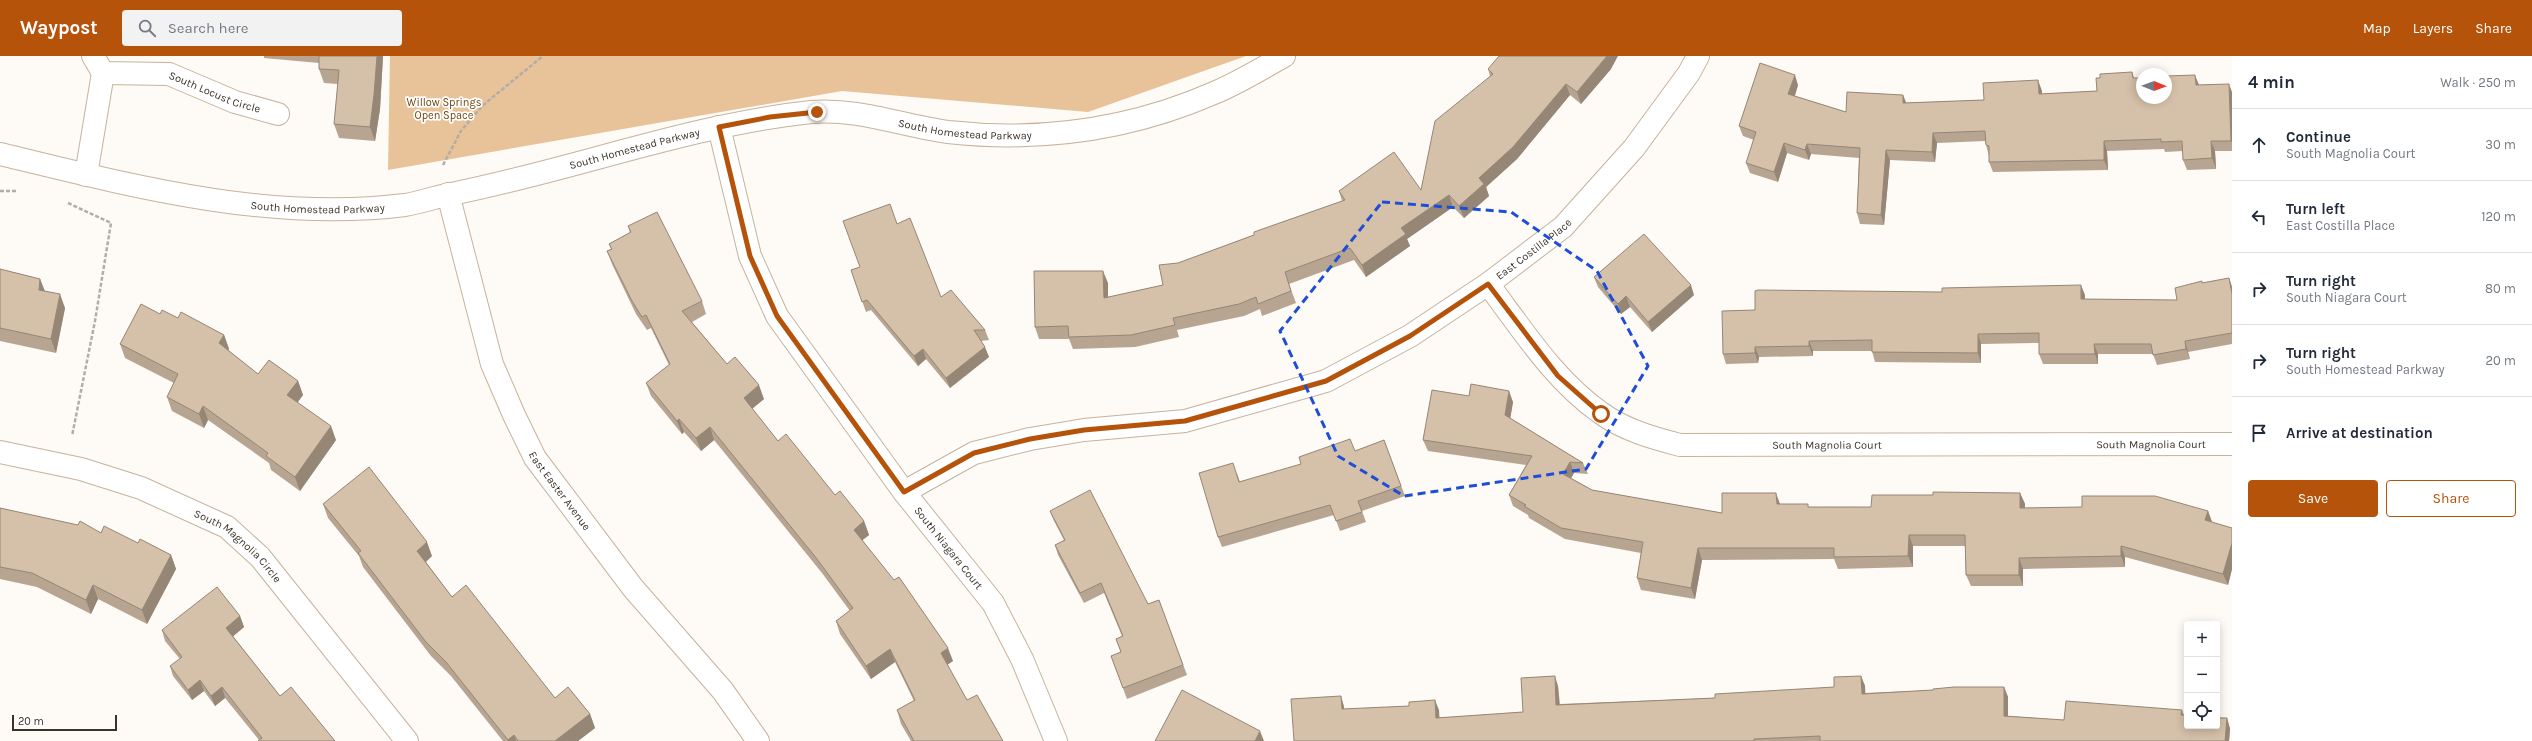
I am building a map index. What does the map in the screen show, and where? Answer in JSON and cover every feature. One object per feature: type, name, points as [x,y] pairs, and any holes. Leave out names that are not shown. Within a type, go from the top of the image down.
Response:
[{"type":"street","name":"South Homestead Parkway","points":[[0,154],[86,175],[201,198],[257,207],[289,210],[344,210],[408,204],[498,184],[650,143],[770,117],[817,112],[862,114],[947,132],[1004,136],[1066,134],[1113,127],[1214,93],[1284,56]]},
{"type":"street","name":"East Costilla Place","points":[[904,492],[974,453],[1030,439],[1084,430],[1185,421],[1326,381],[1410,336],[1488,284],[1563,227],[1634,148],[1689,73],[1698,56]]},
{"type":"street","name":"South Locust Circle","points":[[86,175],[98,64],[169,74],[235,102],[278,114]]},
{"type":"street","name":"South Niagara Court","points":[[719,127],[750,256],[777,316],[904,492],[993,603],[1022,659],[1056,741]]},
{"type":"street","name":"East Easter Avenue","points":[[448,194],[492,364],[514,415],[535,458],[633,588],[723,692],[758,741]]},
{"type":"street","name":"South Magnolia Court","points":[[1488,284],[1558,376],[1601,414],[1642,435],[1680,445],[2232,444]]},
{"type":"street","name":"South Magnolia Circle","points":[[0,452],[66,466],[140,488],[227,527],[260,557],[407,741]]},
{"type":"path","points":[[448,194],[442,167],[461,131],[482,106],[543,56]]},
{"type":"path","points":[[0,191],[21,191]]},
{"type":"path","points":[[63,200],[111,223],[95,321],[66,466]]},
{"type":"highlighted area","points":[[1382,202],[1511,212],[1597,271],[1648,366],[1586,469],[1404,496],[1338,456],[1280,331]]},
{"type":"green space","name":"Willow Springs Open Space","points":[[390,56],[1246,56],[1088,112],[842,91],[388,170]]},
{"type":"building","points":[[319,56],[377,56],[370,127],[334,124],[339,70],[319,69]]},
{"type":"building","points":[[1499,56],[1607,56],[1577,92],[1566,84],[1513,147],[1479,178],[1484,184],[1459,206],[1449,195],[1401,228],[1406,234],[1362,265],[1350,248],[1285,272],[1291,291],[1258,304],[1256,297],[1239,304],[1173,318],[1175,325],[1131,335],[1069,337],[1068,326],[1035,327],[1034,271],[1103,271],[1104,298],[1163,285],[1159,265],[1178,263],[1254,235],[1254,232],[1345,200],[1339,191],[1394,152],[1421,190],[1435,121],[1493,74],[1488,69]]},
{"type":"building","points":[[1760,63],[1795,75],[1788,94],[1846,112],[1847,92],[1903,95],[1903,103],[1984,100],[1983,83],[2038,80],[2039,94],[2097,91],[2096,78],[2100,78],[2100,74],[2132,72],[2133,78],[2136,78],[2136,104],[2172,104],[2172,76],[2195,75],[2196,85],[2229,84],[2231,141],[2211,141],[2212,158],[2183,160],[2182,141],[2161,142],[2161,139],[2104,141],[2104,160],[1989,162],[1989,146],[1986,145],[1985,131],[1933,133],[1932,152],[1886,150],[1881,215],[1857,213],[1860,148],[1807,144],[1805,150],[1784,143],[1774,172],[1746,163],[1756,132],[1739,126]]},
{"type":"building","points":[[890,204],[897,224],[910,218],[941,297],[951,290],[985,330],[974,330],[985,347],[946,378],[923,349],[914,356],[867,300],[862,302],[851,270],[860,267],[843,221]]},
{"type":"building","points":[[657,212],[702,301],[682,311],[727,364],[735,357],[759,385],[744,398],[778,441],[786,434],[835,495],[840,491],[864,521],[854,530],[894,580],[899,577],[948,648],[941,653],[967,700],[977,695],[1003,741],[914,741],[897,710],[915,700],[890,649],[866,666],[836,621],[853,608],[817,559],[710,427],[696,438],[679,419],[677,421],[646,383],[670,364],[646,315],[642,317],[632,301],[607,251],[612,249],[609,244],[631,232],[628,226]]},
{"type":"building","points":[[1644,234],[1691,285],[1648,322],[1626,296],[1618,304],[1594,277]]},
{"type":"building","points":[[0,269],[40,279],[39,290],[60,294],[51,339],[0,328]]},
{"type":"building","points":[[2229,278],[2232,294],[2232,333],[2185,341],[2186,349],[2153,355],[2151,344],[2094,344],[2095,354],[2039,354],[2039,333],[1978,334],[1978,353],[1872,352],[1872,340],[1809,341],[1809,346],[1755,347],[1755,353],[1723,354],[1722,311],[1755,310],[1755,291],[1758,290],[1942,292],[1942,288],[2081,285],[2081,299],[2177,300],[2175,288],[2202,281],[2202,283]]},
{"type":"building","points":[[141,304],[160,314],[162,310],[178,318],[181,312],[224,335],[219,343],[258,374],[269,360],[298,381],[287,395],[331,426],[295,477],[266,456],[268,453],[203,406],[199,414],[167,397],[178,374],[120,344]]},
{"type":"building","points":[[1471,384],[1509,391],[1505,415],[1583,463],[1570,462],[1563,474],[1592,490],[1722,513],[1722,493],[1776,493],[1777,504],[1808,504],[1808,507],[1871,507],[1872,495],[1933,495],[1933,492],[2020,493],[2020,508],[2082,507],[2082,496],[2155,496],[2208,511],[2205,520],[2232,528],[2232,543],[2223,574],[2121,546],[2121,556],[2019,558],[2019,575],[1966,575],[1965,535],[1909,535],[1908,556],[1834,557],[1834,548],[1698,548],[1691,588],[1637,578],[1643,542],[1561,528],[1524,506],[1526,505],[1509,495],[1532,456],[1423,440],[1432,390],[1469,396]]},
{"type":"building","points":[[1350,439],[1355,451],[1384,440],[1401,486],[1358,501],[1362,512],[1336,521],[1330,505],[1218,537],[1199,473],[1233,463],[1239,482],[1301,464],[1299,457]]},
{"type":"building","points":[[369,467],[427,542],[417,551],[452,597],[466,585],[555,698],[568,687],[590,714],[555,741],[518,741],[514,735],[508,740],[446,662],[426,642],[358,553],[361,551],[323,504]]},
{"type":"building","points":[[1090,490],[1148,604],[1159,600],[1183,665],[1123,688],[1111,656],[1121,652],[1116,639],[1123,636],[1101,583],[1080,593],[1055,545],[1065,540],[1050,511]]},
{"type":"building","points":[[0,508],[78,525],[80,521],[101,533],[104,526],[138,543],[140,539],[171,555],[142,610],[93,585],[86,600],[32,573],[0,567]]},
{"type":"building","points":[[217,587],[240,616],[226,628],[280,696],[291,687],[335,741],[258,741],[262,738],[222,687],[211,696],[200,680],[188,690],[170,666],[182,657],[162,630]]},
{"type":"building","points":[[1555,676],[1556,705],[1715,698],[1715,694],[1834,687],[1834,677],[1861,676],[1862,694],[1933,690],[1954,687],[2004,687],[2004,716],[2064,720],[2066,701],[2182,710],[2181,715],[2184,715],[2184,729],[2220,729],[2220,718],[2227,718],[2225,741],[1820,741],[1820,736],[1754,739],[1754,741],[1294,741],[1291,699],[1341,696],[1342,709],[1409,706],[1409,702],[1435,700],[1436,718],[1523,712],[1521,678]]},
{"type":"building","points":[[1182,690],[1260,731],[1255,741],[1155,741]]},
{"type":"route","points":[[817,112],[770,117],[719,127],[750,256],[777,316],[904,492],[974,453],[1030,439],[1084,430],[1185,421],[1326,381],[1410,336],[1488,284],[1558,376],[1601,414]]}]
